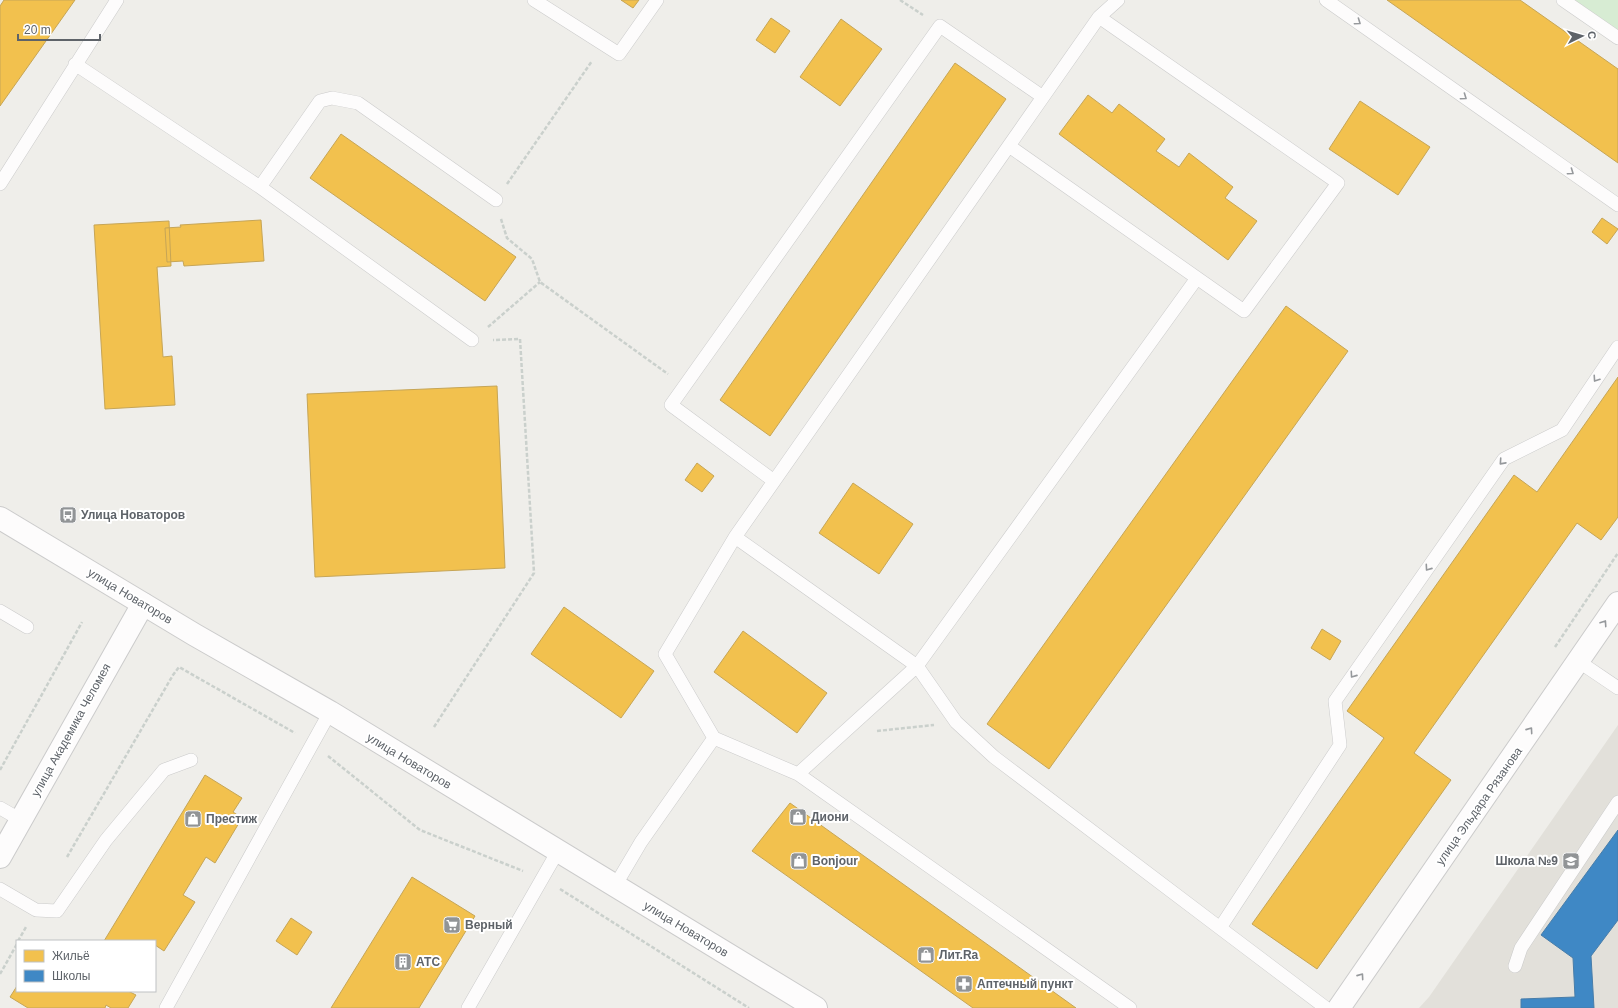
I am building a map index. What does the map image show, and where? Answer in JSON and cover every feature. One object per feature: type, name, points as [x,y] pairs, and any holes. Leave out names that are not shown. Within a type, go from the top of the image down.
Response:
[{"type":"street","name":"улица Новаторов","points":[[0,518],[143,604],[330,712],[816,1008]]},
{"type":"street","name":"улица Эльдара Рязанова","points":[[1339,1008],[1618,603]]},
{"type":"street","name":"улица Академика Челомея","points":[[0,857],[143,604]]},
{"type":"lane","points":[[0,184],[117,0]]},
{"type":"lane","points":[[534,0],[619,54],[657,0]]},
{"type":"lane","points":[[1118,0],[1099,17],[735,537],[665,654],[714,738],[798,774],[1130,1008]]},
{"type":"lane","points":[[1326,0],[1618,205]]},
{"type":"lane","points":[[1563,0],[1618,38]]},
{"type":"lane","points":[[1009,146],[1244,311],[1338,183],[1099,17]]},
{"type":"lane","points":[[774,481],[672,405],[685,386],[940,26],[1043,97]]},
{"type":"lane","points":[[75,64],[260,187],[472,340]]},
{"type":"lane","points":[[260,187],[320,100],[332,98],[358,103],[496,200]]},
{"type":"lane","points":[[798,774],[917,666],[1197,278]]},
{"type":"lane","points":[[1220,928],[1340,745],[1335,701],[1504,459],[1562,430],[1618,347]]},
{"type":"lane","points":[[735,537],[917,666],[956,722],[994,758],[1326,1008]]},
{"type":"lane","points":[[0,611],[27,627]]},
{"type":"lane","points":[[1578,661],[1618,688]]},
{"type":"lane","points":[[166,1008],[330,712]]},
{"type":"lane","points":[[615,886],[641,842],[714,738]]},
{"type":"lane","points":[[0,889],[36,910],[57,911],[106,840],[164,770],[191,760]]},
{"type":"lane","points":[[1515,966],[1521,948],[1618,802]]},
{"type":"lane","points":[[0,808],[21,820]]},
{"type":"lane","points":[[468,1008],[558,852]]},
{"type":"path","points":[[900,0],[940,26]]},
{"type":"path","points":[[603,44],[496,200],[507,238],[532,259],[540,282],[685,386]]},
{"type":"path","points":[[472,340],[540,282]]},
{"type":"path","points":[[434,727],[534,573],[520,339],[472,340]]},
{"type":"path","points":[[0,770],[82,622]]},
{"type":"path","points":[[64,863],[173,674],[179,668],[312,743],[420,830],[542,878],[749,1008]]},
{"type":"path","points":[[840,736],[956,722]]},
{"type":"path","points":[[19,940],[36,910]]},
{"type":"path","points":[[0,974],[16,946]]},
{"type":"shaded area","name":"Школа №9","points":[[1618,725],[1618,1008],[1419,1008],[1429,997]]},
{"type":"green space","points":[[1574,0],[1618,0],[1618,31]]},
{"type":"building: Жильё","points":[[4,0],[75,0],[0,106],[0,6]]},
{"type":"building: Жильё","points":[[621,0],[639,0],[633,8]]},
{"type":"building: Жильё","points":[[1387,0],[1520,0],[1618,69],[1618,163]]},
{"type":"building: Жильё","points":[[771,18],[790,31],[775,53],[756,40]]},
{"type":"building: Жильё","points":[[841,19],[882,49],[840,106],[800,77]]},
{"type":"building: Жильё","points":[[955,63],[1006,99],[770,436],[720,400]]},
{"type":"building: Жильё","points":[[1088,95],[1112,113],[1119,104],[1165,139],[1156,151],[1179,167],[1189,153],[1233,187],[1225,198],[1257,221],[1228,260],[1059,134]]},
{"type":"building: Жильё","points":[[1360,101],[1430,147],[1398,195],[1329,149]]},
{"type":"building: Жильё","points":[[341,134],[516,257],[485,301],[310,178]]},
{"type":"building: Жильё","points":[[1602,218],[1618,229],[1607,244],[1592,232]]},
{"type":"building: Жильё","points":[[261,220],[264,261],[184,266],[183,261],[167,262],[165,228],[181,227],[180,225]]},
{"type":"building: Жильё","points":[[169,221],[171,266],[157,267],[163,357],[172,356],[175,405],[105,409],[94,225]]},
{"type":"building: Жильё","points":[[1286,306],[1348,351],[1049,769],[987,724]]},
{"type":"building: Жильё","points":[[1618,377],[1618,517],[1601,540],[1577,523],[1414,753],[1451,780],[1317,969],[1252,924],[1384,738],[1347,711],[1514,475],[1537,492]]},
{"type":"building: Жильё","points":[[497,386],[505,568],[315,577],[307,394]]},
{"type":"building: Жильё","points":[[697,463],[714,476],[702,492],[685,480]]},
{"type":"building: Жильё","points":[[853,483],[913,524],[879,574],[819,533]]},
{"type":"building: Жильё","points":[[564,607],[654,671],[621,718],[531,654]]},
{"type":"building: Жильё","points":[[1322,629],[1341,641],[1330,660],[1311,648]]},
{"type":"building: Жильё","points":[[743,631],[827,693],[797,733],[714,672]]},
{"type":"building: Жильё","points":[[205,775],[242,798],[233,812],[242,818],[215,863],[206,857],[183,895],[195,902],[164,951],[156,946],[156,940],[105,940]]},
{"type":"building: Жильё","points":[[790,803],[1076,1008],[973,1008],[752,851]]},
{"type":"building: Жильё","name":"АТС","points":[[412,877],[475,916],[419,1008],[331,1008]]},
{"type":"building: Жильё","points":[[291,918],[312,932],[297,955],[276,941]]},
{"type":"building: Жильё","points":[[16,988],[16,992],[130,992],[136,995],[128,1008],[111,1008],[106,1005],[105,1008],[28,1008],[10,997]]},
{"type":"building: Школы","points":[[1618,830],[1618,920],[1591,956],[1594,1008],[1521,1008],[1521,999],[1575,997],[1573,958],[1541,935]]},
{"type":"place","name":"Улица Новаторов","points":[[68,515]]},
{"type":"place","name":"Диони","points":[[798,817]]},
{"type":"place","name":"Престиж","points":[[193,819]]},
{"type":"place","name":"Bonjour","points":[[799,861]]},
{"type":"place","name":"Школа №9","points":[[1571,861]]},
{"type":"place","name":"Верный","points":[[452,925]]},
{"type":"place","name":"Лит.Ra","points":[[926,955]]},
{"type":"place","name":"АТС","points":[[403,962]]},
{"type":"place","name":"Аптечный пункт","points":[[964,984]]}]
